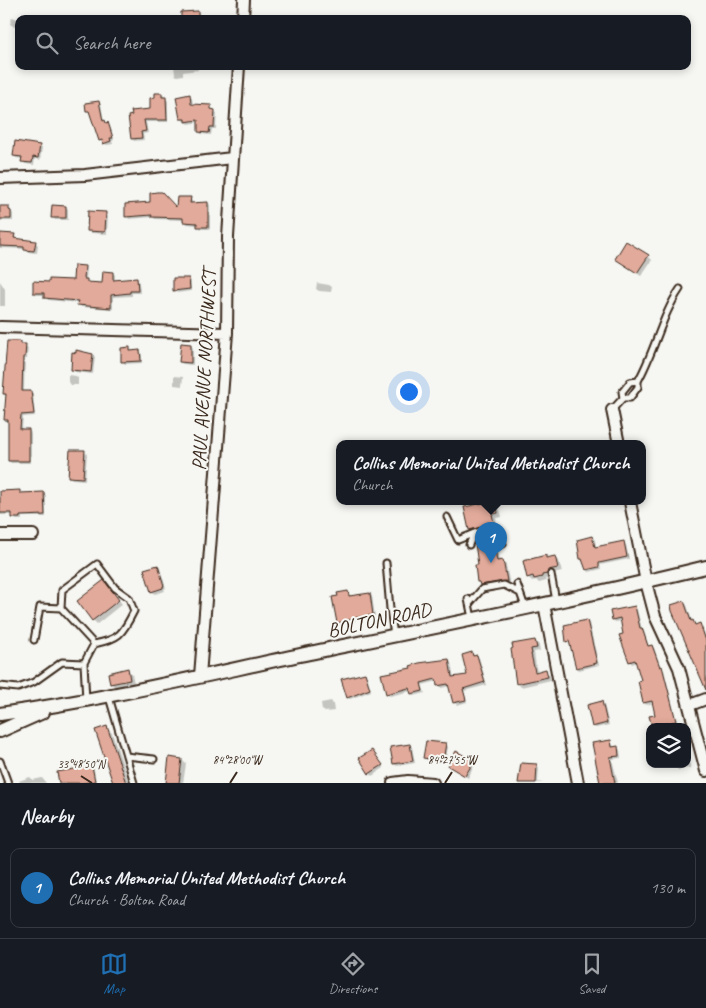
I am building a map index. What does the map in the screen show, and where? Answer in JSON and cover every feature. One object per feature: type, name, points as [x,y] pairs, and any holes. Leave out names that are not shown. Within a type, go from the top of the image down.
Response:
[{"type":"street","points":[[243,15],[244,0]]},
{"type":"street","name":"PAUL AVENUE NORTHWEST","points":[[200,676],[227,333],[228,237],[239,70]]},
{"type":"street","points":[[0,178],[85,175],[232,158]]},
{"type":"street","points":[[0,327],[227,333]]},
{"type":"street","points":[[612,410],[617,440]]},
{"type":"street","points":[[631,505],[655,616],[679,668],[706,771]]},
{"type":"street","points":[[0,535],[33,535]]},
{"type":"street","name":"BOLTON ROAD","points":[[0,714],[86,700],[394,636],[646,582],[706,567]]},
{"type":"street","points":[[550,603],[578,783]]},
{"type":"street","points":[[690,705],[706,699]]},
{"type":"street","name":"BOLTON ROAD","points":[[1,729],[59,705]]},
{"type":"street","points":[[1,729],[33,709]]},
{"type":"street","points":[[393,783],[408,781],[433,783]]},
{"type":"lane","points":[[612,410],[623,398],[630,398],[638,388],[638,381],[645,369],[667,313],[680,289]]},
{"type":"lane","points":[[623,398],[622,392],[630,382],[638,381]]},
{"type":"lane","points":[[447,517],[458,540],[488,530],[496,533],[503,544]]},
{"type":"lane","points":[[469,545],[473,535]]},
{"type":"lane","points":[[386,563],[394,636]]},
{"type":"lane","points":[[61,608],[62,590],[97,564],[115,588],[129,598],[134,611],[126,628],[113,640],[94,644],[84,662],[86,700]]},
{"type":"lane","points":[[550,603],[551,574]]},
{"type":"lane","points":[[518,584],[525,608]]},
{"type":"lane","points":[[472,619],[469,601],[482,589],[504,585],[520,593]]},
{"type":"lane","points":[[34,640],[40,607],[61,608],[94,644]]},
{"type":"lane","points":[[0,686],[18,688],[34,682],[62,662],[84,662]]},
{"type":"lane","points":[[109,695],[134,783]]},
{"type":"lane","points":[[126,756],[154,759]]},
{"type":"lane","points":[[0,761],[8,783]]},
{"type":"building","points":[[198,11],[198,15],[181,15],[181,12]]},
{"type":"building","points":[[155,93],[162,93],[162,97],[166,97],[167,120],[144,120],[146,131],[141,132],[142,138],[131,139],[128,116],[132,115],[131,111],[150,109],[150,98],[155,97]]},
{"type":"building","points":[[190,94],[191,104],[211,105],[211,109],[215,110],[214,127],[210,127],[209,133],[198,132],[198,120],[185,122],[185,119],[180,119],[176,97]]},
{"type":"building","points":[[99,101],[103,121],[108,122],[113,138],[110,138],[111,141],[103,144],[102,140],[99,141],[89,111],[86,111],[85,103]]},
{"type":"building","points":[[15,141],[40,145],[38,158],[33,157],[32,163],[21,162],[22,157],[13,156]]},
{"type":"building","points":[[162,192],[176,207],[177,197],[191,197],[190,203],[208,202],[208,227],[197,227],[197,223],[183,222],[183,218],[151,217],[152,215],[125,217],[125,204],[150,202],[150,193]]},
{"type":"building","points":[[52,205],[66,206],[66,218],[51,218]]},
{"type":"building","points":[[0,206],[9,206],[11,219],[0,219]]},
{"type":"building","points":[[88,211],[106,212],[105,232],[87,231]]},
{"type":"building","points":[[0,233],[15,234],[14,238],[36,241],[34,251],[24,250],[24,247],[0,246]]},
{"type":"building","points":[[626,241],[649,255],[637,273],[615,259]]},
{"type":"building","points":[[74,265],[85,266],[84,279],[87,279],[87,282],[102,283],[103,271],[113,272],[113,280],[137,278],[138,291],[111,295],[111,308],[77,305],[78,301],[44,298],[44,293],[33,293],[33,281],[49,282],[49,279],[73,280]]},
{"type":"building","points":[[173,278],[189,278],[190,289],[173,291]]},
{"type":"building","points":[[7,341],[20,341],[20,344],[26,344],[25,357],[23,357],[22,391],[31,391],[34,414],[21,415],[20,429],[29,429],[29,461],[8,461],[8,420],[4,420],[6,394],[3,394]]},
{"type":"building","points":[[181,343],[191,344],[191,363],[179,362]]},
{"type":"building","points":[[130,347],[130,351],[140,350],[141,361],[121,362],[121,348]]},
{"type":"building","points":[[76,350],[93,354],[91,372],[71,370],[72,352],[76,353]]},
{"type":"building","points":[[70,450],[85,450],[83,478],[68,477]]},
{"type":"building","points":[[20,490],[20,493],[44,492],[45,515],[12,518],[12,513],[0,513],[0,491]]},
{"type":"building","points":[[497,505],[498,513],[492,514],[495,527],[469,530],[464,507]]},
{"type":"building","points":[[483,535],[493,538],[497,561],[503,560],[507,581],[480,585],[477,582],[475,565],[478,565],[475,543],[477,537]]},
{"type":"building","points":[[592,536],[595,547],[624,541],[627,557],[599,563],[599,567],[586,570],[582,559],[580,559],[577,540]]},
{"type":"building","points":[[546,555],[546,558],[555,556],[558,568],[548,570],[547,574],[542,575],[542,577],[534,579],[533,576],[527,578],[523,561]]},
{"type":"building","points":[[158,565],[164,586],[151,592],[144,569]]},
{"type":"building","points":[[104,580],[119,600],[92,621],[77,601]]},
{"type":"building","points":[[348,591],[349,596],[370,593],[373,615],[337,623],[332,597],[338,596],[337,593]]},
{"type":"building","points":[[684,601],[691,621],[693,620],[695,625],[700,623],[706,641],[706,690],[672,611],[671,605]]},
{"type":"building","points":[[635,606],[640,628],[642,628],[648,646],[652,645],[660,667],[662,666],[676,721],[651,723],[649,716],[655,715],[652,701],[643,703],[638,681],[641,680],[635,660],[629,662],[619,635],[623,634],[620,618],[612,620],[610,611]]},
{"type":"building","points":[[587,620],[597,663],[576,668],[569,641],[566,642],[564,625]]},
{"type":"building","points":[[535,640],[537,648],[531,649],[531,654],[535,672],[546,669],[548,677],[516,684],[512,644]]},
{"type":"building","points":[[472,652],[473,656],[477,655],[485,682],[463,689],[466,700],[453,703],[448,684],[437,686],[436,679],[421,683],[423,691],[411,694],[409,688],[386,694],[381,674],[411,668],[410,666],[419,663],[449,659],[452,677],[467,675],[462,655]]},
{"type":"building","points":[[128,668],[130,680],[110,684],[108,673]]},
{"type":"building","points":[[365,673],[370,689],[347,698],[341,679]]},
{"type":"building","points":[[602,701],[607,723],[592,727],[587,705]]},
{"type":"building","points":[[107,726],[126,783],[113,783],[95,730]]},
{"type":"building","points":[[611,740],[612,747],[618,746],[619,756],[610,757],[615,783],[600,783],[592,743]]},
{"type":"building","points":[[426,741],[446,743],[443,761],[423,758]]},
{"type":"building","points":[[410,744],[413,761],[393,764],[390,747]]},
{"type":"building","points":[[372,750],[383,765],[369,774],[359,758]]},
{"type":"building","points":[[456,751],[474,761],[465,776],[448,766]]},
{"type":"building","points":[[169,757],[182,759],[179,783],[166,783]]},
{"type":"building","points":[[521,763],[537,764],[536,783],[518,783]]},
{"type":"building","points":[[92,766],[95,781],[59,783],[57,772]]},
{"type":"place","name":"Collins Memorial United Methodist Church","points":[[491,563]]}]
